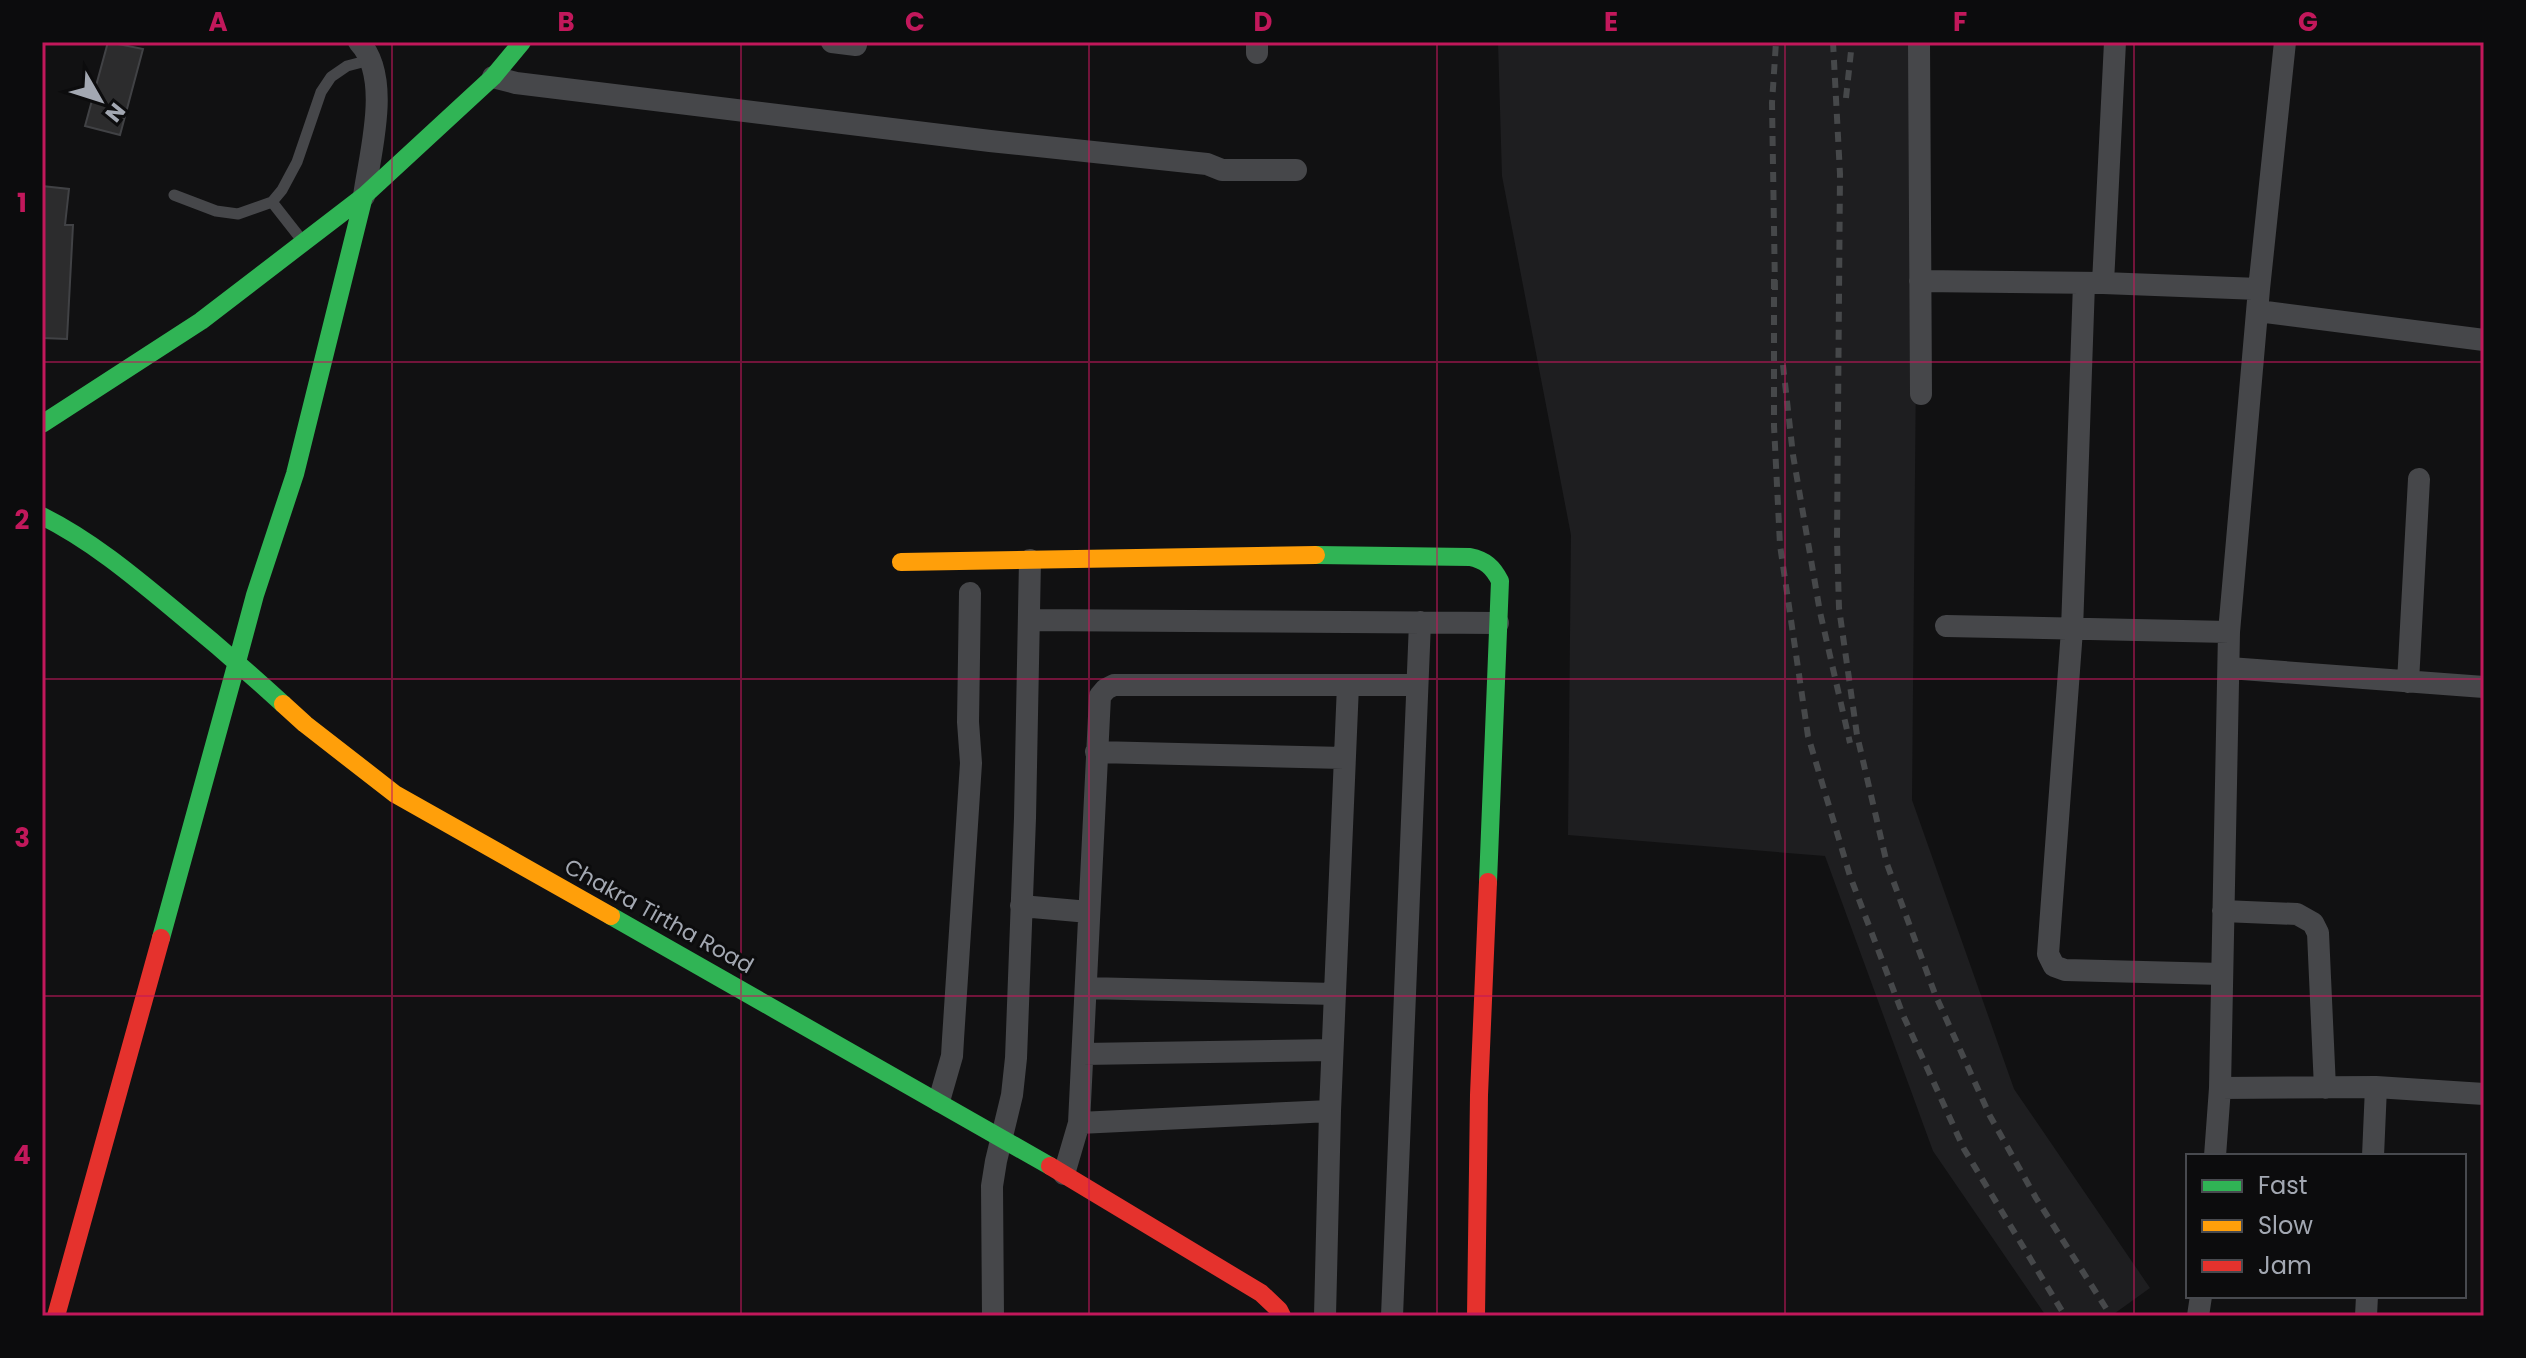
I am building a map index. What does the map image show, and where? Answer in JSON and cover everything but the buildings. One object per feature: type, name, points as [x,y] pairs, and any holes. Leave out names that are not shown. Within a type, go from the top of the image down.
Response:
[{"type":"main road","points":[[42,424],[201,321],[364,196],[493,77],[522,42]]},
{"type":"main road","points":[[56,1316],[255,595],[295,474],[364,196]]},
{"type":"main road","name":"Chakra Tirtha Road","points":[[42,516],[68,529],[132,575],[237,662],[305,724],[395,794],[1003,1137],[1261,1293],[1282,1316]]},
{"type":"main road","points":[[901,562],[1285,555],[1470,557],[1484,560],[1494,568],[1500,581],[1479,1095],[1476,1316]]},
{"type":"street","points":[[832,42],[856,45]]},
{"type":"street","points":[[1919,42],[1921,394]]},
{"type":"street","points":[[2115,42],[2093,283],[2048,954],[2054,966],[2065,970],[2222,974]]},
{"type":"street","points":[[2215,1154],[2220,1088],[2229,632],[2285,42]]},
{"type":"street","points":[[363,47],[378,95],[364,196]]},
{"type":"street","points":[[493,77],[516,83],[990,141],[1207,164],[1222,170],[1296,170]]},
{"type":"street","points":[[1920,281],[2093,283],[2259,300],[2484,340]]},
{"type":"street","points":[[2408,682],[2419,479]]},
{"type":"street","points":[[993,1316],[992,1186],[1012,1095],[1016,1058],[1030,560]]},
{"type":"street","points":[[939,1101],[952,1056],[971,763],[968,722],[970,593]]},
{"type":"street","points":[[1029,620],[1498,623]]},
{"type":"street","points":[[1392,1316],[1420,622]]},
{"type":"street","points":[[1946,626],[2229,632]]},
{"type":"street","points":[[2229,668],[2484,687]]},
{"type":"street","points":[[1064,1174],[1079,1123],[1100,696],[1114,685],[1417,685]]},
{"type":"street","points":[[1325,1316],[1332,1050],[1348,685]]},
{"type":"street","points":[[1096,752],[1344,758]]},
{"type":"street","points":[[1021,906],[1089,912]]},
{"type":"street","points":[[2223,911],[2297,914],[2313,923],[2318,933],[2325,1088]]},
{"type":"street","points":[[1086,988],[1335,994]]},
{"type":"street","points":[[1083,1054],[1332,1050]]},
{"type":"street","points":[[2220,1088],[2376,1087],[2484,1094]]},
{"type":"street","points":[[2373,1154],[2376,1087]]},
{"type":"street","points":[[1079,1123],[1330,1111]]},
{"type":"lane","points":[[174,195],[216,211],[238,214],[272,202],[297,162],[321,92],[331,77],[347,66],[363,47]]},
{"type":"lane","points":[[272,202],[304,243]]},
{"type":"shaded area","points":[[1498,42],[1919,42],[1912,800],[2014,1089],[2150,1288],[2111,1316],[2046,1316],[1933,1151],[1825,856],[1568,835],[1571,535],[1502,176]]},
{"type":"railway","points":[[1775,290],[1772,103],[1776,42]]},
{"type":"railway","points":[[1833,42],[1840,174],[1839,608],[1857,735],[1887,864],[1935,994],[1990,1116],[2036,1198],[2111,1316]]},
{"type":"railway","points":[[1846,98],[1852,42]]},
{"type":"railway","points":[[1774,279],[1774,426],[1780,545],[1808,736],[1850,876],[1903,1015],[1964,1149],[2065,1316]]},
{"type":"railway","points":[[1783,365],[1793,455],[1820,612],[1850,743]]},
{"type":"traffic: fast","points":[[42,424],[201,321],[364,196],[493,77],[522,42]]},
{"type":"traffic: fast","points":[[237,662],[255,595],[295,474],[364,196]]},
{"type":"traffic: fast","points":[[42,516],[126,570],[283,704]]},
{"type":"traffic: fast","points":[[1316,555],[1470,557],[1488,565],[1500,581],[1488,882]]},
{"type":"traffic: fast","points":[[161,938],[237,662]]},
{"type":"traffic: fast","points":[[611,916],[1050,1166]]},
{"type":"traffic: slow","points":[[901,562],[1316,555]]},
{"type":"traffic: slow","points":[[283,704],[395,794],[611,916]]},
{"type":"traffic: jam","points":[[1476,1316],[1479,1095],[1488,882]]},
{"type":"traffic: jam","points":[[56,1316],[161,938]]},
{"type":"traffic: jam","points":[[1050,1166],[1261,1293],[1282,1316]]}]
